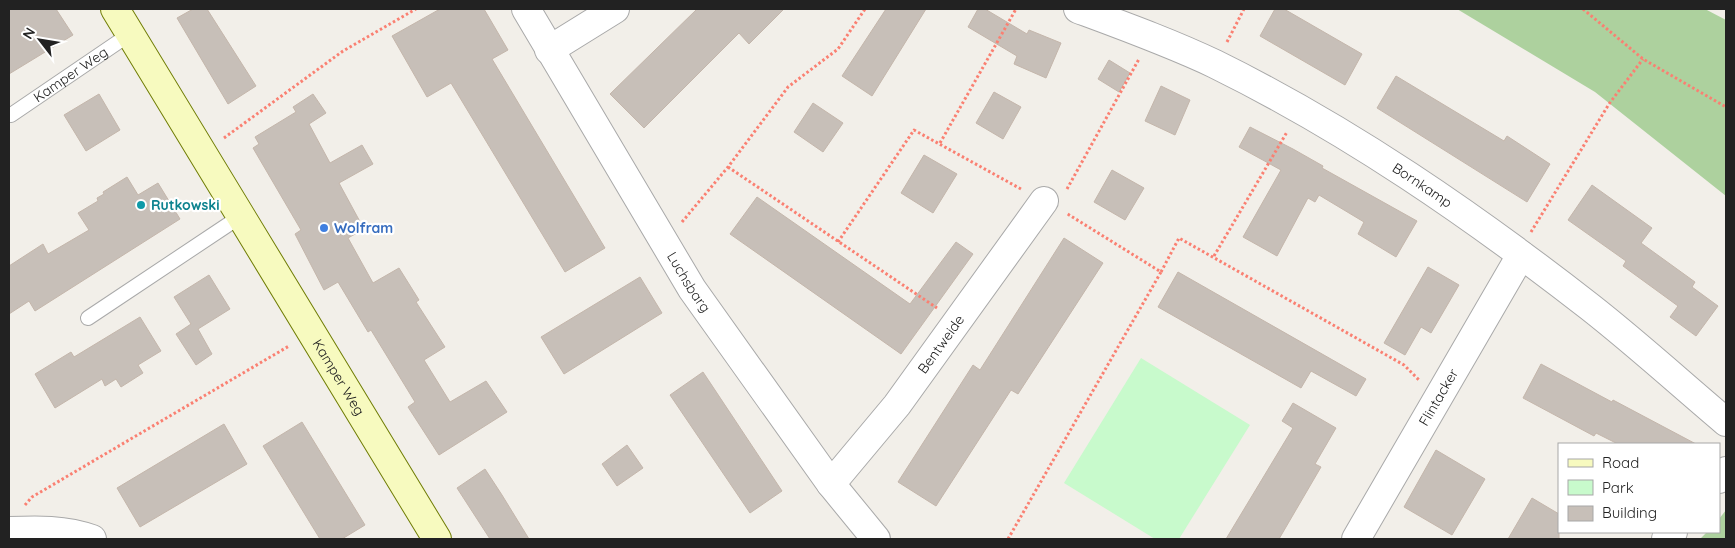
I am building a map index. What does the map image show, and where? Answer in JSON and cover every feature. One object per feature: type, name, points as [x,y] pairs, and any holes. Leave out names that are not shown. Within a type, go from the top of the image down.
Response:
[{"type":"main road","name":"Kamper Weg","points":[[115,9],[437,539]]},
{"type":"street","name":"Luchsbarg","points":[[526,9],[692,289],[831,484],[876,539]]},
{"type":"street","points":[[549,50],[615,9]]},
{"type":"street","name":"Bornkamp","points":[[1078,9],[1152,36],[1215,64],[1351,139],[1402,171],[1521,255],[1591,308],[1726,422]]},
{"type":"street","name":"Bentweide","points":[[831,484],[897,405],[957,322],[1050,204]]},
{"type":"street","name":"Flintacker","points":[[1356,539],[1521,255]]},
{"type":"street","points":[[14,522],[92,539]]},
{"type":"lane","name":"Kamper Weg","points":[[11,115],[130,34]]},
{"type":"lane","points":[[88,318],[241,216]]},
{"type":"path","points":[[203,152],[343,51],[416,9]]},
{"type":"path","points":[[665,244],[728,167],[788,87],[838,49],[866,9]]},
{"type":"path","points":[[940,143],[1016,9]]},
{"type":"path","points":[[1215,64],[1244,9]]},
{"type":"path","points":[[1583,9],[1643,59],[1726,107]]},
{"type":"path","points":[[1050,204],[1152,36]]},
{"type":"path","points":[[1521,255],[1533,227],[1609,104],[1643,59]]},
{"type":"path","points":[[1214,256],[1299,110]]},
{"type":"path","points":[[838,242],[914,130],[1050,204],[1161,272]]},
{"type":"path","points":[[728,167],[957,322]]},
{"type":"path","points":[[1008,539],[1179,238],[1214,256],[1404,365],[1437,398]]},
{"type":"path","points":[[14,522],[32,497],[312,332]]},
{"type":"green space","points":[[1457,9],[1705,9],[1726,20],[1726,196],[1595,92]]},
{"type":"green space","points":[[1141,358],[1250,425],[1179,539],[1155,539],[1064,483]]},
{"type":"green space","points":[[1726,510],[1726,539],[1700,539],[1706,533],[1720,533],[1720,518]]},
{"type":"building","points":[[9,9],[56,9],[73,35],[9,74]]},
{"type":"building","points":[[193,9],[207,9],[256,86],[228,104],[177,18]]},
{"type":"building","points":[[440,9],[484,9],[508,50],[492,59],[605,248],[565,272],[451,83],[427,97],[392,36]]},
{"type":"building","points":[[697,9],[784,9],[749,44],[739,33],[644,128],[610,94]]},
{"type":"building","points":[[886,9],[926,9],[872,96],[842,76]]},
{"type":"building","points":[[978,9],[985,9],[1027,34],[1029,30],[1061,43],[1046,78],[1014,64],[1017,56],[968,27]]},
{"type":"building","points":[[1275,9],[1284,9],[1362,54],[1345,85],[1260,36]]},
{"type":"building","points":[[1109,60],[1130,73],[1119,92],[1098,79]]},
{"type":"building","points":[[1396,76],[1504,141],[1507,136],[1550,164],[1527,202],[1377,108]]},
{"type":"building","points":[[1161,86],[1190,100],[1175,135],[1145,121]]},
{"type":"building","points":[[994,92],[1021,107],[1003,139],[976,123]]},
{"type":"building","points":[[99,94],[120,130],[86,151],[64,115]]},
{"type":"building","points":[[313,94],[326,113],[309,124],[330,163],[362,145],[373,164],[339,183],[364,229],[348,238],[373,283],[399,268],[419,300],[416,302],[445,347],[424,360],[450,402],[486,381],[507,412],[439,455],[408,407],[415,402],[371,330],[368,332],[338,282],[324,290],[295,234],[301,230],[253,148],[259,144],[255,137],[296,112],[293,107]]},
{"type":"building","points":[[813,103],[843,123],[823,152],[794,132]]},
{"type":"building","points":[[1250,127],[1293,149],[1323,166],[1322,168],[1417,221],[1396,257],[1358,234],[1364,222],[1319,195],[1315,202],[1308,198],[1277,256],[1243,237],[1281,170],[1239,147]]},
{"type":"building","points":[[924,155],[957,174],[933,213],[901,193]]},
{"type":"building","points":[[1112,170],[1144,188],[1125,220],[1094,202]]},
{"type":"building","points":[[127,177],[138,195],[158,183],[180,219],[35,311],[29,301],[9,314],[9,266],[43,244],[48,254],[89,230],[78,213],[98,201],[97,198],[104,194],[103,192]]},
{"type":"building","points":[[1592,185],[1652,228],[1641,243],[1695,282],[1692,287],[1718,306],[1696,336],[1670,317],[1678,306],[1623,266],[1626,261],[1568,220]]},
{"type":"building","points":[[757,197],[910,304],[956,242],[973,254],[901,354],[730,234]]},
{"type":"building","points":[[1064,238],[1103,263],[1018,394],[1011,390],[936,506],[898,482],[973,365],[980,370]]},
{"type":"building","points":[[1428,267],[1459,285],[1431,333],[1421,327],[1405,355],[1384,343]]},
{"type":"building","points":[[1178,272],[1366,379],[1356,396],[1311,371],[1301,388],[1158,307]]},
{"type":"building","points":[[209,275],[230,309],[198,329],[212,354],[196,365],[176,334],[191,324],[174,297]]},
{"type":"building","points":[[640,277],[662,313],[564,374],[541,337]]},
{"type":"building","points":[[140,317],[161,351],[138,365],[143,373],[121,387],[116,379],[105,386],[102,379],[55,408],[35,374],[71,352],[74,357]]},
{"type":"building","points":[[1541,364],[1694,443],[1616,443],[1596,433],[1594,436],[1523,398]]},
{"type":"building","points":[[703,372],[782,491],[750,513],[670,395]]},
{"type":"building","points":[[1293,403],[1336,428],[1315,464],[1321,467],[1279,539],[1226,539],[1293,428],[1282,421]]},
{"type":"building","points":[[302,422],[365,525],[342,539],[320,539],[263,446]]},
{"type":"building","points":[[224,424],[247,464],[140,527],[117,488]]},
{"type":"building","points":[[627,445],[643,468],[617,486],[602,464]]},
{"type":"building","points":[[1436,450],[1485,479],[1452,535],[1404,507]]},
{"type":"building","points":[[485,469],[529,539],[490,539],[457,488]]},
{"type":"building","points":[[1532,498],[1558,513],[1559,539],[1508,539]]},
{"type":"place","name":"Rutkowski","points":[[141,205]]},
{"type":"place","name":"Wolfram","points":[[324,228]]}]
